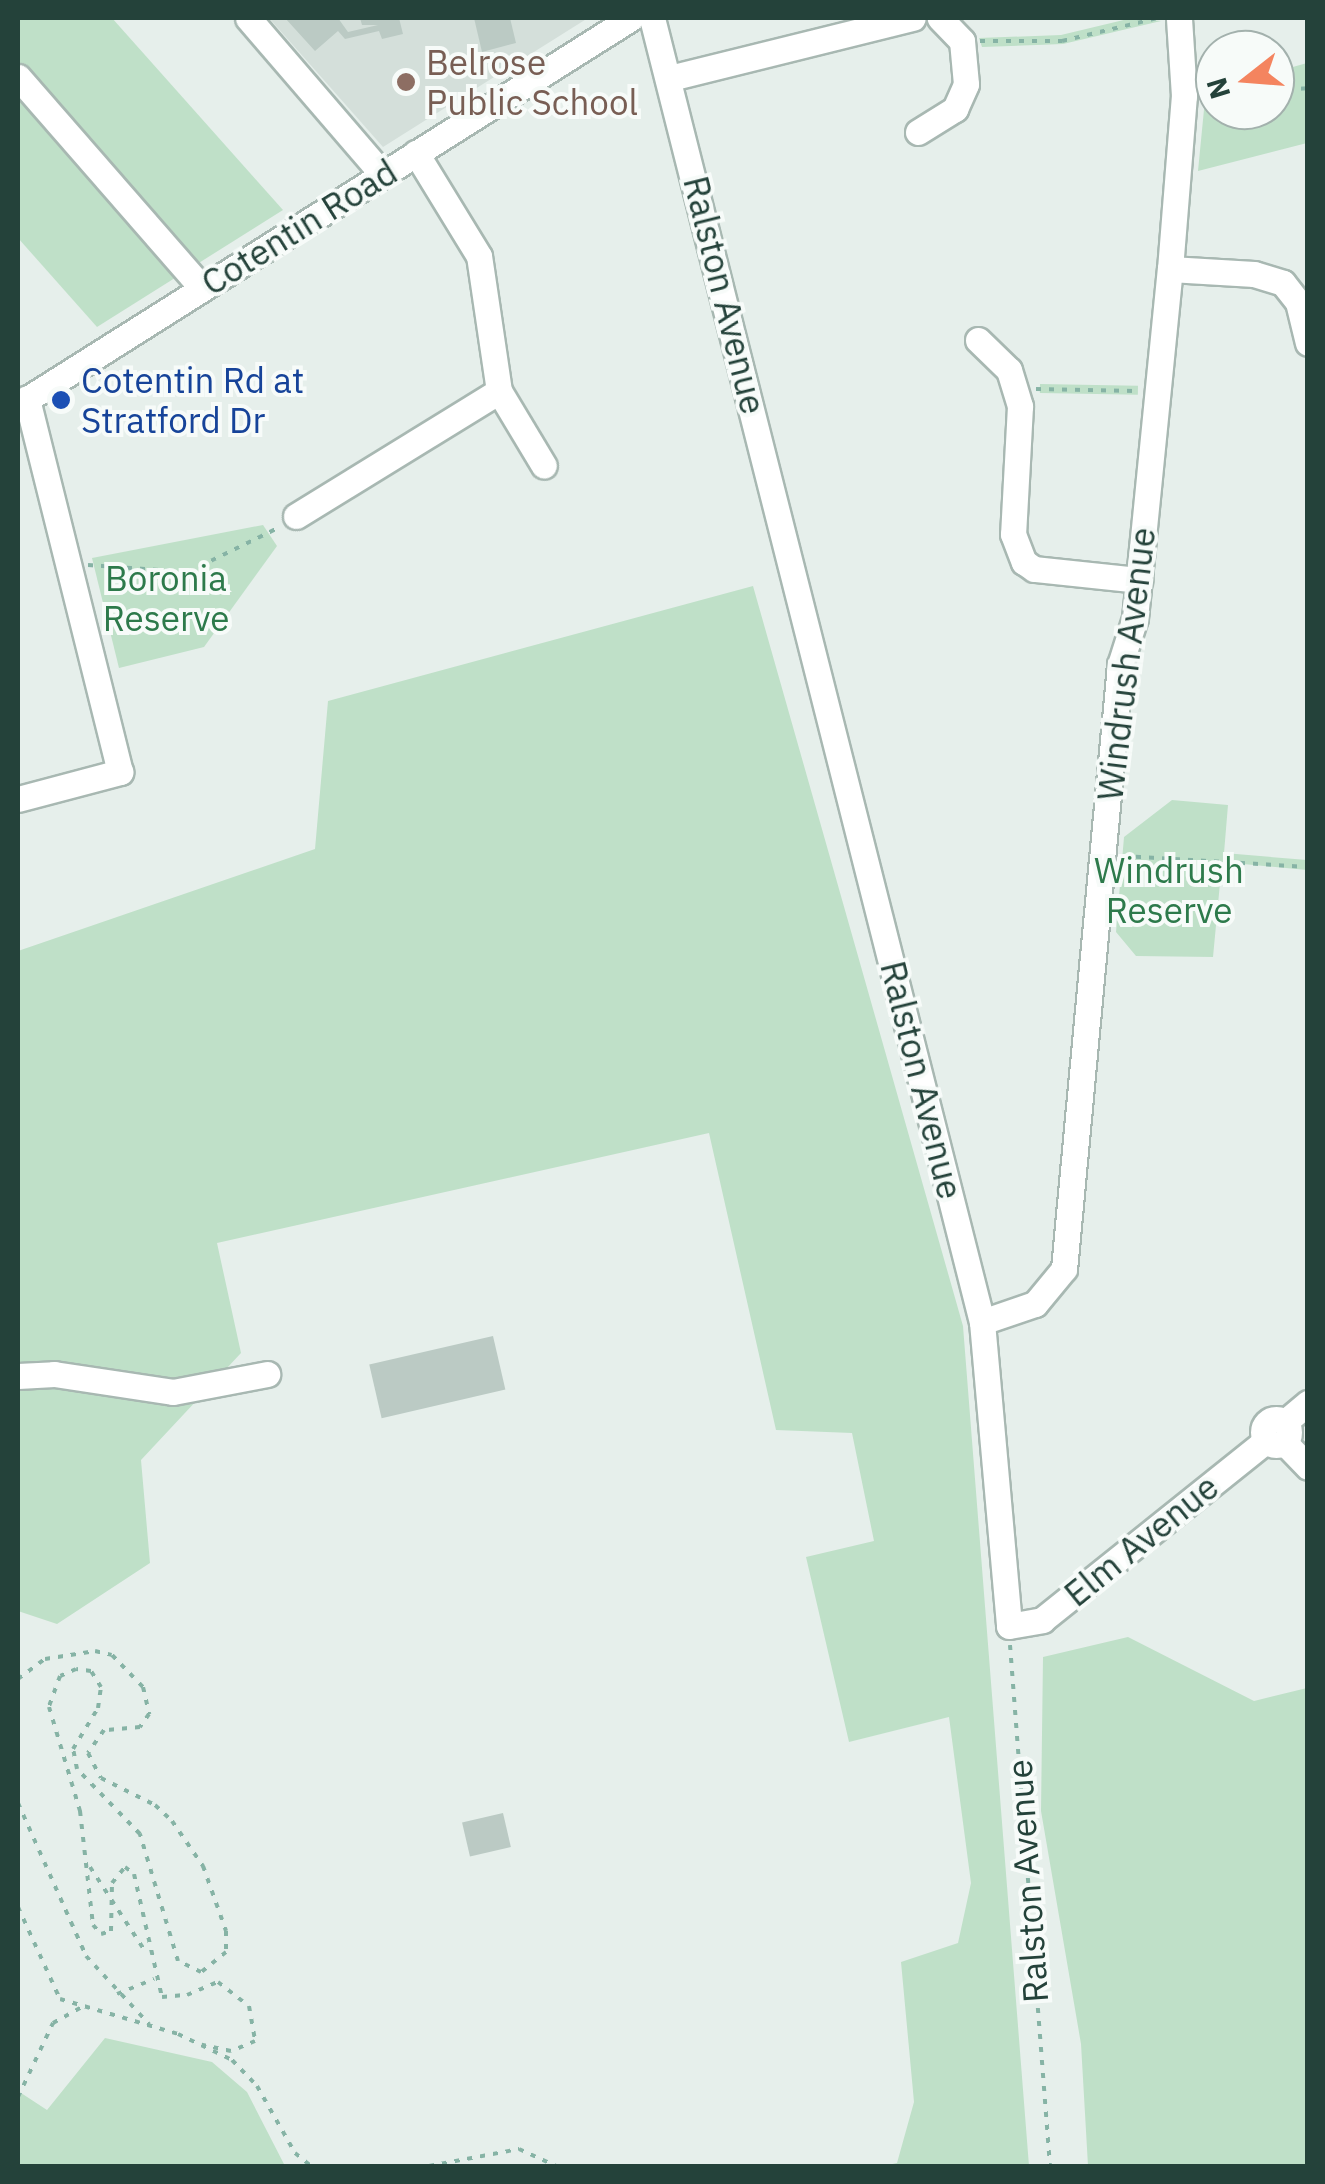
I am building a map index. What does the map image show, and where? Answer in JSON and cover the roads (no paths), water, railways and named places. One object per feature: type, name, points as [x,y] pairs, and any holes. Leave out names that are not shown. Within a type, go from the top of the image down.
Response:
[{"type":"street","points":[[248,18],[382,174]]},
{"type":"street","name":"Cotentin Road","points":[[22,401],[630,18]]},
{"type":"street","name":"Ralston Avenue","points":[[652,18],[982,1322],[1009,1626]]},
{"type":"street","points":[[670,78],[912,18]]},
{"type":"street","points":[[918,132],[942,121],[961,98],[968,70],[962,41],[940,18]]},
{"type":"street","name":"Windrush Avenue","points":[[982,1322],[1035,1304],[1064,1269],[1120,665],[1139,580],[1170,270],[1184,96],[1178,18]]},
{"type":"street","points":[[18,77],[202,288]]},
{"type":"street","points":[[416,153],[479,256],[499,391],[544,466]]},
{"type":"street","points":[[1170,270],[1254,274],[1284,283],[1298,302],[1308,343]]},
{"type":"street","points":[[978,340],[1009,370],[1016,390],[1020,428],[1013,534],[1024,562],[1139,580]]},
{"type":"street","points":[[296,516],[499,391]]},
{"type":"street","points":[[18,799],[120,772],[22,401]]},
{"type":"street","points":[[18,1376],[54,1374],[173,1392],[266,1374]]},
{"type":"street","name":"Elm Avenue","points":[[1009,1626],[1042,1620],[1279,1435],[1308,1403]]},
{"type":"street","points":[[1279,1435],[1308,1466]]},
{"type":"place","name":"Belrose Public School","points":[[406,82]]},
{"type":"place","name":"Cotentin Rd at Stratford Dr","points":[[61,400]]},
{"type":"park label","name":"Boronia Reserve","points":[[166,598]]},
{"type":"park label","name":"Windrush Reserve","points":[[1169,890]]}]
